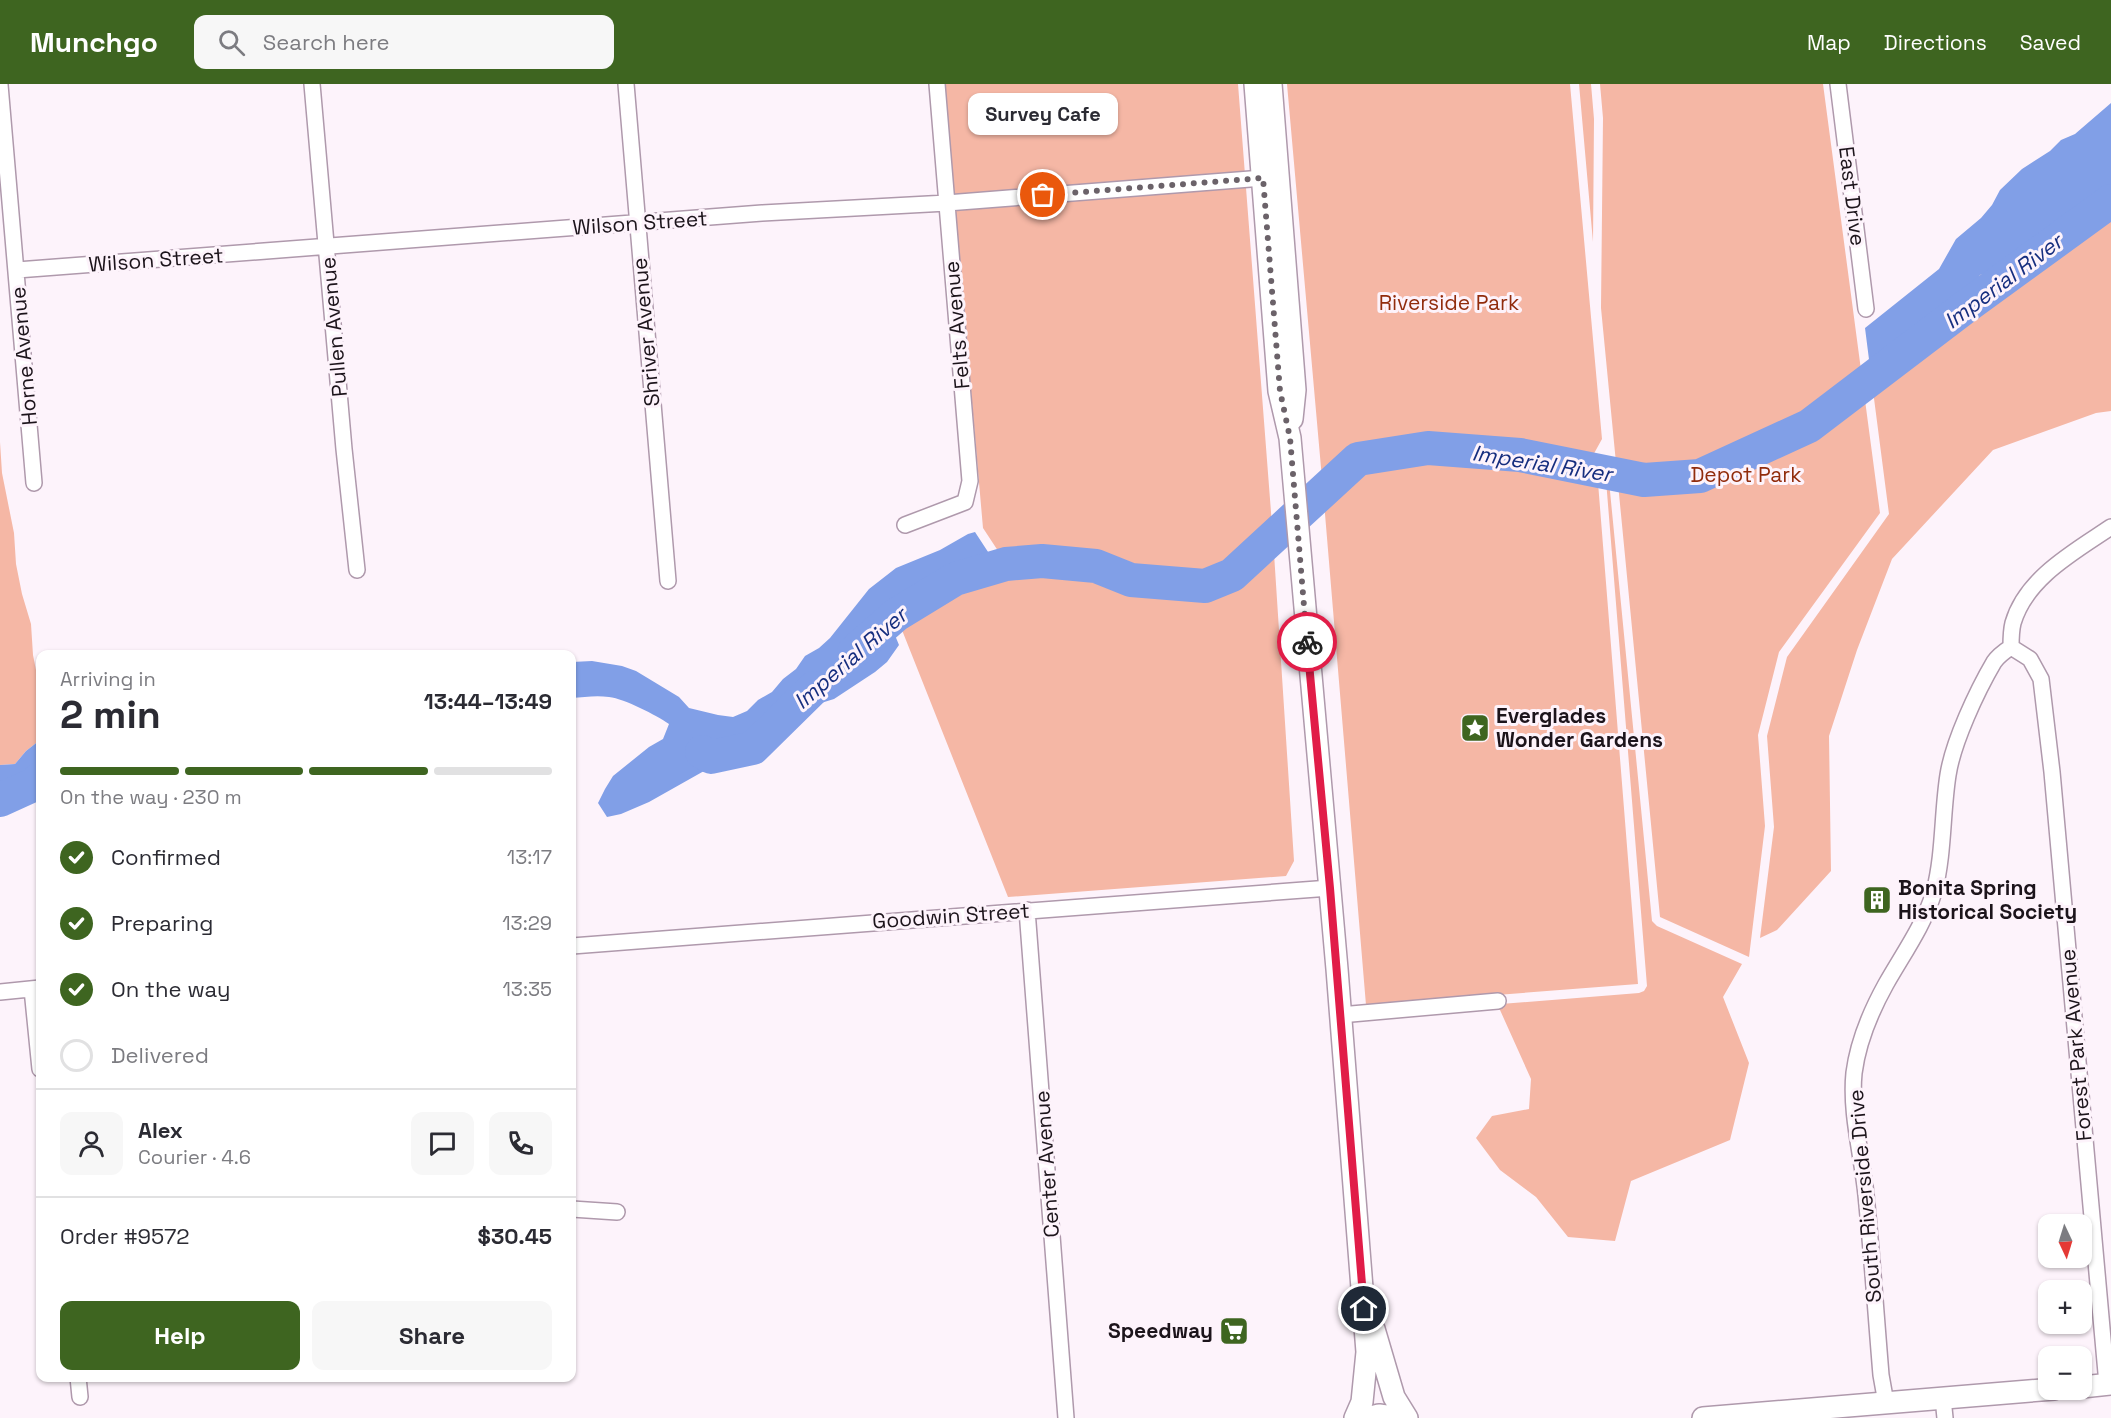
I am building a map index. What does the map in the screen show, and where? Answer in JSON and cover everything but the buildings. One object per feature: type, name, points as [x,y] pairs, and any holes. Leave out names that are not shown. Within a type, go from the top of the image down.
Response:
[{"type":"street","name":"Pullen Avenue","points":[[312,84],[343,441],[357,570]]},
{"type":"street","name":"Shriver Avenue","points":[[626,84],[668,580]]},
{"type":"street","name":"Felts Avenue","points":[[905,525],[965,502],[970,481],[938,84]]},
{"type":"street","points":[[1255,84],[1280,391],[1290,438],[1330,888],[1367,1352],[1362,1402],[1355,1418]]},
{"type":"street","points":[[1271,84],[1295,390],[1290,438]]},
{"type":"street","name":"East Drive","points":[[1838,84],[1866,309]]},
{"type":"street","name":"Horne Avenue","points":[[0,85],[34,483]]},
{"type":"street","name":"Wilson Street","points":[[17,270],[762,213],[947,203],[1263,178]]},
{"type":"street","points":[[2011,647],[2012,625],[2021,603],[2033,586],[2064,560],[2111,527]]},
{"type":"street","name":"Forest Park Avenue","points":[[2011,647],[2030,659],[2041,680],[2052,772],[2109,1384]]},
{"type":"street","name":"South Riverside Drive","points":[[1886,1403],[1881,1376],[1866,1194],[1855,1115],[1854,1074],[1859,1047],[1866,1027],[1885,986],[1918,928],[1934,892],[1941,848],[1948,773],[1953,752],[1995,660],[2011,647]]},
{"type":"street","name":"Goodwin Street","points":[[576,946],[1330,888]]},
{"type":"street","name":"Center Avenue","points":[[1027,910],[1066,1418]]},
{"type":"street","points":[[0,992],[36,989]]},
{"type":"street","points":[[1340,1015],[1498,1000]]},
{"type":"street","points":[[576,1209],[617,1212]]},
{"type":"street","points":[[1360,1267],[1375,1334],[1394,1397],[1407,1418]]},
{"type":"street","points":[[78,1382],[80,1397]]},
{"type":"street","points":[[2092,1386],[2109,1384]]},
{"type":"street","points":[[1703,1418],[1886,1403],[1944,1408],[2038,1392]]},
{"type":"street","points":[[1366,1418],[1379,1415],[1400,1418]]},
{"type":"green space","points":[[944,84],[1238,84],[1273,538],[1294,861],[1286,876],[1008,897],[896,615],[955,579],[1006,563],[983,528]]},
{"type":"green space","name":"Riverside Park","points":[[1287,84],[1570,84],[1602,439],[1586,468],[1597,470],[1638,984],[1366,1005]]},
{"type":"green space","points":[[1579,84],[1591,84],[1594,119],[1593,242]]},
{"type":"green space","name":"Depot Park","points":[[1600,84],[1823,84],[1880,513],[1779,652],[1758,735],[1765,826],[1749,957],[1660,917],[1601,308],[1603,118]]},
{"type":"green space","points":[[2111,220],[2111,411],[2096,413],[1993,450],[1892,559],[1857,650],[1829,736],[1831,871],[1777,930],[1760,938],[1774,827],[1767,736],[1787,657],[1889,514],[1872,383],[1887,366],[1923,335],[1936,326],[1953,325],[1967,317],[1972,288],[1980,275],[2008,266],[2030,243],[2058,231],[2091,229]]},
{"type":"green space","points":[[0,442],[2,473],[14,533],[16,564],[31,624],[36,670],[36,743],[15,764],[0,765]]},
{"type":"green space","points":[[1606,480],[1609,481],[1652,921],[1657,926],[1742,964],[1723,997],[1749,1063],[1730,1140],[1631,1181],[1615,1241],[1568,1237],[1536,1197],[1500,1170],[1476,1138],[1492,1116],[1529,1109],[1531,1079],[1500,1010],[1488,1005],[1639,993],[1647,986]]},
{"type":"water","points":[[2111,103],[2111,220],[2091,229],[2058,231],[2030,243],[2008,266],[1980,275],[1972,288],[1967,317],[1953,325],[1936,326],[1923,335],[1887,366],[1872,383],[1865,328],[1939,269],[1956,239],[1981,218],[1992,205],[2000,190],[2022,169],[2050,151],[2061,140],[2075,134]]},
{"type":"water","points":[[975,532],[992,558],[950,570],[889,608],[887,616],[899,645],[887,662],[875,672],[834,699],[792,712],[779,720],[734,762],[720,770],[704,771],[649,802],[621,814],[607,817],[598,803],[613,776],[649,747],[663,739],[669,724],[616,698],[600,696],[576,698],[576,662],[592,661],[622,666],[636,671],[679,697],[689,708],[733,717],[747,711],[758,700],[772,692],[796,669],[805,656],[830,638],[869,589],[896,568],[940,550]]},
{"type":"water","points":[[36,743],[36,791],[7,793],[0,796],[0,765],[15,764]]},
{"type":"waterway","name":"Imperial River","points":[[854,652],[896,615],[955,579],[1006,564],[1042,561],[1096,566],[1131,580],[1205,586],[1232,575],[1358,459],[1428,448],[1520,455],[1644,480],[1700,476],[1809,426],[1964,308],[2111,201]]},
{"type":"waterway","name":"Imperial River","points":[[702,752],[711,757],[753,748],[814,688]]},
{"type":"waterway","name":"Imperial River","points":[[0,800],[36,782]]},
{"type":"way so far","points":[[1043,195],[1263,178],[1280,391],[1290,438],[1307,642]]},
{"type":"place","name":"Survey Cafe","points":[[1043,195]]},
{"type":"place","name":"Everglades Wonder Gardens","points":[[1475,728]]},
{"type":"place","name":"Bonita Spring Historical Society","points":[[1877,900]]},
{"type":"place","name":"Speedway","points":[[1234,1331]]},
{"type":"route","points":[[1307,642],[1330,888],[1364,1309]]}]
